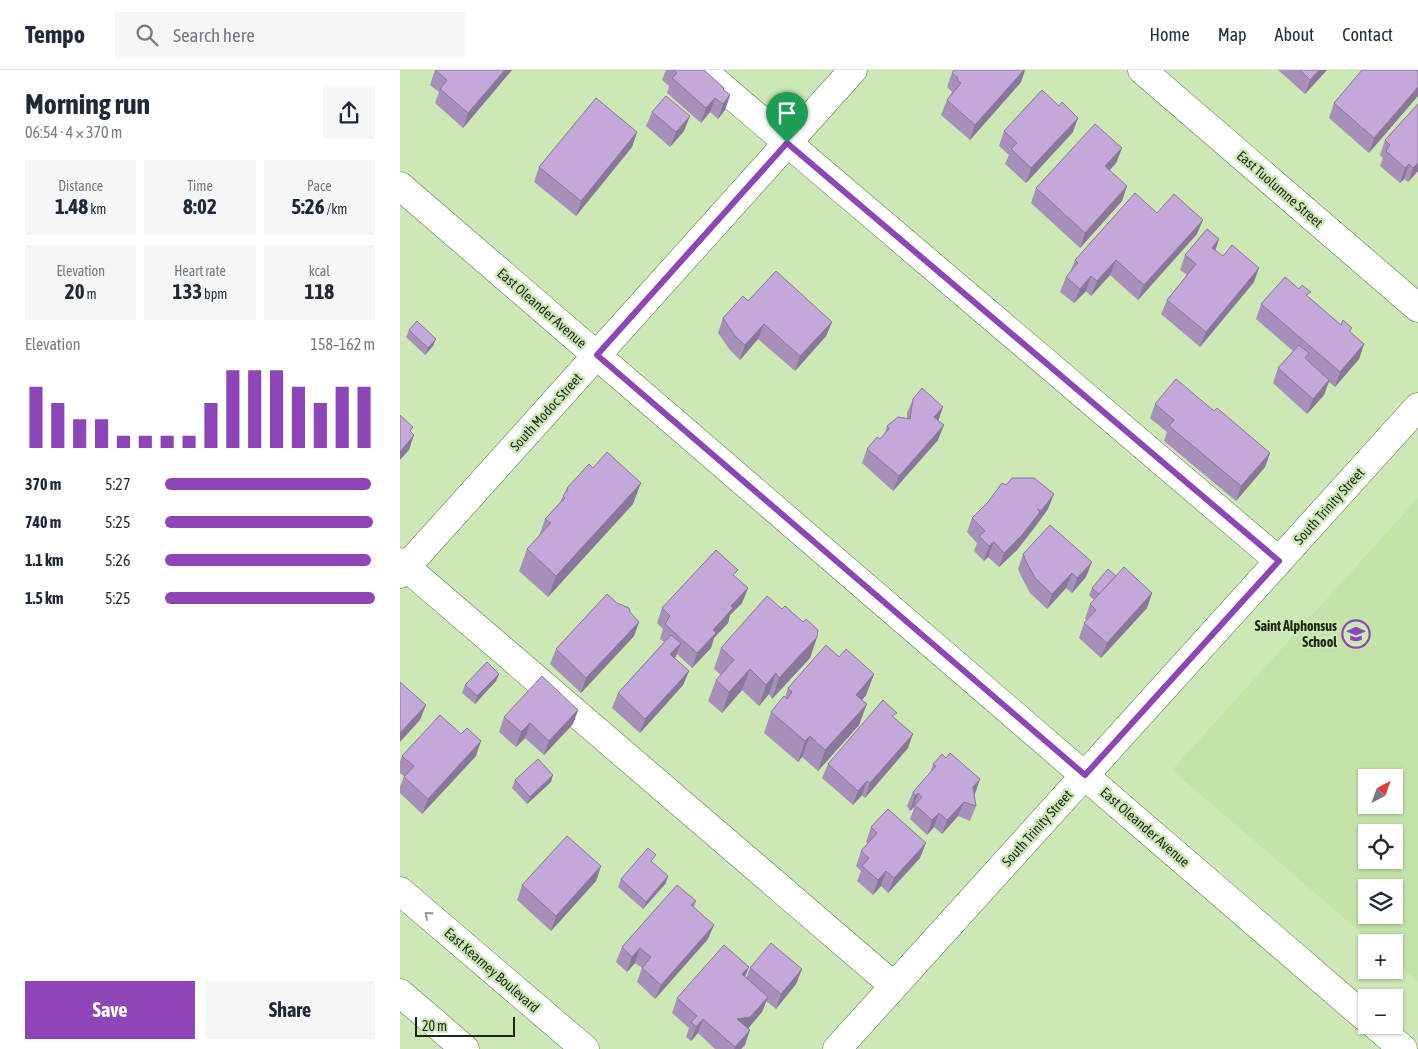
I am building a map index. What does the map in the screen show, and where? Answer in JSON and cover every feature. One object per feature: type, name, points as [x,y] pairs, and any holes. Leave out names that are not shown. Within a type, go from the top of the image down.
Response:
[{"type":"street","points":[[702,70],[1279,561]]},
{"type":"street","name":"South Modoc Street","points":[[402,568],[597,355],[852,70]]},
{"type":"street","name":"East Tuolumne Street","points":[[1142,70],[1418,308]]},
{"type":"street","name":"East Oleander Avenue","points":[[400,186],[1358,1011]]},
{"type":"street","name":"South Trinity Street","points":[[837,1049],[1418,407]]},
{"type":"street","points":[[402,568],[894,986]]},
{"type":"street","name":"East Kearney Boulevard","points":[[400,891],[585,1049]]},
{"type":"street","points":[[400,993],[465,1049]]},
{"type":"street","points":[[1386,1034],[1403,1049]]},
{"type":"shaded area","name":"Saint Alphonsus School","points":[[1418,498],[1418,982],[1403,969],[1403,934],[1363,934],[1172,770]]},
{"type":"building","points":[[435,70],[505,70],[468,113],[440,89],[447,80]]},
{"type":"building","points":[[673,70],[704,70],[730,95],[723,104],[715,98],[706,108],[672,78],[677,73]]},
{"type":"building","points":[[954,70],[1024,70],[975,125],[947,100],[961,83],[952,73]]},
{"type":"building","points":[[1300,70],[1319,70],[1310,80]]},
{"type":"building","points":[[1362,70],[1418,70],[1418,87],[1374,138],[1334,103]]},
{"type":"building","points":[[1042,90],[1059,106],[1062,102],[1078,118],[1031,168],[1011,149],[1017,143],[1004,131]]},
{"type":"building","points":[[666,96],[690,116],[676,132],[652,112]]},
{"type":"building","points":[[596,98],[637,132],[581,201],[539,167]]},
{"type":"building","points":[[1418,104],[1418,163],[1413,168],[1409,164],[1405,168],[1386,151],[1390,145],[1385,140]]},
{"type":"building","points":[[1095,124],[1122,148],[1105,166],[1127,186],[1085,233],[1036,188]]},
{"type":"building","points":[[1135,193],[1157,213],[1174,194],[1203,220],[1144,285],[1116,260],[1097,281],[1091,276],[1080,289],[1066,277],[1078,263],[1075,260]]},
{"type":"building","points":[[1207,229],[1219,239],[1212,248],[1223,256],[1232,245],[1259,268],[1206,332],[1167,300],[1196,264],[1185,255]]},
{"type":"building","points":[[776,271],[832,322],[800,356],[764,324],[745,345],[735,336],[723,318],[743,296],[748,301]]},
{"type":"building","points":[[1285,277],[1299,289],[1302,285],[1311,292],[1306,295],[1341,325],[1343,320],[1352,328],[1349,331],[1364,344],[1340,372],[1261,304]]},
{"type":"building","points":[[417,321],[436,339],[428,348],[409,330]]},
{"type":"building","points":[[1299,345],[1309,353],[1305,358],[1329,380],[1313,399],[1278,368]]},
{"type":"building","points":[[1176,379],[1214,411],[1217,408],[1270,453],[1241,486],[1169,426],[1174,420],[1155,404]]},
{"type":"building","points":[[922,388],[943,407],[934,417],[944,425],[899,476],[867,449],[877,437],[880,439],[889,429],[887,426],[898,417],[910,419],[913,399]]},
{"type":"building","points":[[400,415],[413,427],[410,431],[414,435],[400,452]]},
{"type":"building","points":[[607,452],[641,483],[556,576],[527,549],[551,523],[545,519],[565,498],[563,496],[568,490],[567,488],[589,464],[593,468]]},
{"type":"building","points":[[1012,478],[1034,478],[1054,494],[1041,511],[1037,509],[1040,512],[1022,535],[1004,553],[994,542],[989,546],[979,536],[985,531],[972,518],[988,502],[1002,483],[1006,485]]},
{"type":"building","points":[[1050,525],[1092,562],[1077,578],[1072,573],[1052,594],[1035,578],[1023,554]]},
{"type":"building","points":[[716,550],[738,570],[733,575],[748,588],[731,606],[733,608],[713,630],[716,633],[697,653],[665,624],[670,616],[662,608]]},
{"type":"building","points":[[1124,567],[1152,593],[1107,643],[1084,623],[1096,610],[1090,604]]},
{"type":"building","points":[[1108,569],[1116,576],[1099,594],[1092,588]]},
{"type":"building","points":[[607,594],[617,603],[629,608],[630,612],[639,622],[586,678],[556,649]]},
{"type":"building","points":[[767,596],[782,609],[785,606],[803,622],[806,619],[818,630],[817,637],[779,678],[776,673],[766,685],[750,669],[729,692],[716,680],[734,660],[721,648]]},
{"type":"building","points":[[671,635],[681,643],[670,654],[689,671],[645,719],[618,693]]},
{"type":"building","points":[[826,645],[839,657],[846,649],[874,674],[856,695],[867,704],[825,750],[810,736],[805,741],[771,712],[784,696],[787,699],[792,692],[788,688]]},
{"type":"building","points":[[487,662],[499,674],[477,696],[465,685]]},
{"type":"building","points":[[542,676],[578,710],[549,741],[530,723],[521,732],[504,717]]},
{"type":"building","points":[[400,682],[426,705],[400,733]]},
{"type":"building","points":[[883,700],[897,713],[892,716],[913,734],[870,783],[867,781],[858,791],[828,764]]},
{"type":"building","points":[[440,715],[461,734],[467,728],[481,741],[428,799],[404,777],[414,766],[402,756]]},
{"type":"building","points":[[950,753],[980,779],[973,787],[976,806],[964,802],[947,820],[939,813],[932,820],[915,805],[922,797],[918,793],[915,796],[913,792],[936,766],[933,764],[942,754],[946,758]]},
{"type":"building","points":[[538,759],[553,775],[530,797],[515,780]]},
{"type":"building","points":[[888,809],[926,843],[894,878],[886,871],[878,880],[862,866],[869,858],[861,851],[877,833],[871,827]]},
{"type":"building","points":[[567,836],[601,866],[556,916],[522,885]]},
{"type":"building","points":[[648,848],[656,855],[651,861],[668,876],[646,902],[621,879]]},
{"type":"building","points":[[677,885],[696,901],[691,905],[714,925],[661,985],[642,968],[651,957],[640,948],[632,957],[622,947]]},
{"type":"building","points":[[771,943],[802,969],[781,994],[750,968]]},
{"type":"building","points":[[724,945],[749,967],[742,974],[768,997],[750,1017],[737,1019],[750,1030],[735,1047],[703,1019],[696,1027],[691,1022],[697,1016],[677,998]]},
{"type":"place","name":"Saint Alphonsus School","points":[[1356,634]]},
{"type":"route","points":[[787,143],[1279,561],[1085,775],[597,355],[787,143]]}]
